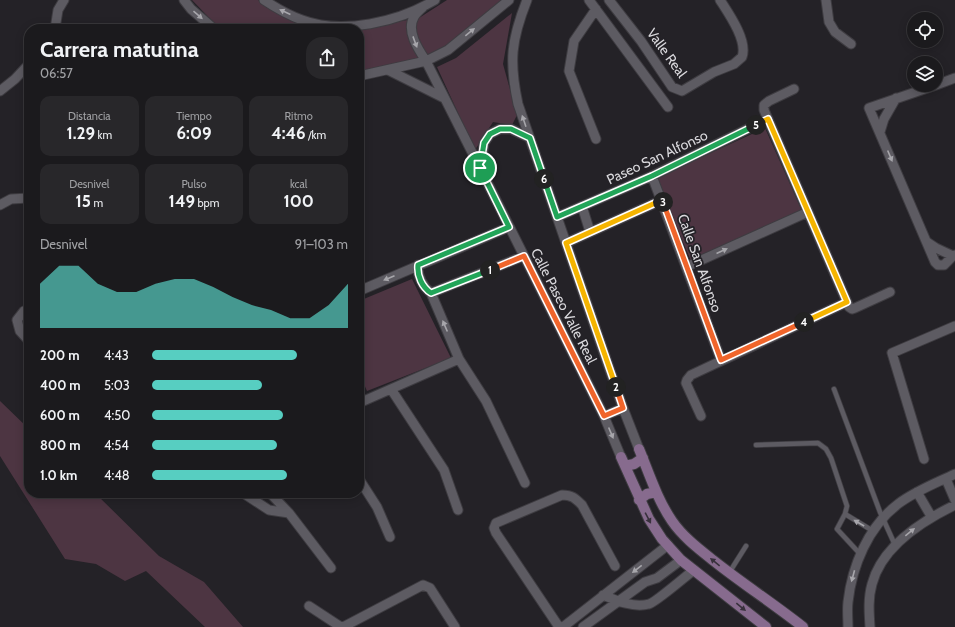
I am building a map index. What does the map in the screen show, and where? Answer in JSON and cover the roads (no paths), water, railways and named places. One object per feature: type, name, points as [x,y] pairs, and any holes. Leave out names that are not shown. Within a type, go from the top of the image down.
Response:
[{"type":"street","points":[[56,24],[58,10],[64,0]]},
{"type":"street","points":[[184,0],[191,9],[208,24]]},
{"type":"street","points":[[264,0],[275,8],[303,20],[324,24]]},
{"type":"street","points":[[363,24],[377,23],[409,13],[435,0]]},
{"type":"street","points":[[364,75],[426,61],[448,50],[509,0]]},
{"type":"street","name":"Calle Paseo Valle Real","points":[[527,0],[513,40],[512,59],[514,87],[518,104],[623,408],[656,492],[667,513],[685,535],[702,552],[797,626]]},
{"type":"street","points":[[589,0],[668,107]]},
{"type":"street","name":"Valle Real","points":[[609,0],[641,41],[672,87],[682,91],[714,72],[734,64],[742,57],[744,48],[741,37],[720,0]]},
{"type":"street","points":[[826,0],[829,22],[835,32],[851,44]]},
{"type":"street","name":"Calle Paseo Valle Real","points":[[423,7],[414,17],[412,30],[416,46],[426,61],[604,416],[623,461]]},
{"type":"street","points":[[596,10],[574,41],[569,71],[596,139]]},
{"type":"street","points":[[0,91],[24,69]]},
{"type":"street","points":[[388,70],[444,98]]},
{"type":"street","points":[[943,82],[955,78]]},
{"type":"street","points":[[794,89],[769,101],[764,105],[764,110],[849,307],[852,309],[855,308],[890,292]]},
{"type":"street","points":[[914,92],[869,108],[935,262],[938,265],[944,265],[954,255],[936,248],[927,242]]},
{"type":"street","points":[[880,132],[884,118],[896,98]]},
{"type":"street","name":"Paseo San Alfonso","points":[[557,217],[652,176],[768,119]]},
{"type":"street","points":[[480,168],[484,143],[490,134],[500,129],[511,129],[530,138]]},
{"type":"street","name":"Calle San Alfonso","points":[[652,176],[721,360]]},
{"type":"street","points":[[0,205],[11,199],[24,198]]},
{"type":"street","points":[[566,243],[662,200]]},
{"type":"street","points":[[582,206],[590,232]]},
{"type":"street","points":[[686,267],[808,212]]},
{"type":"street","points":[[364,289],[509,227]]},
{"type":"street","points":[[431,293],[524,256]]},
{"type":"street","points":[[418,265],[420,279],[431,293],[459,358],[486,400],[526,483]]},
{"type":"street","points":[[701,416],[687,386],[687,380],[691,375],[847,302]]},
{"type":"street","points":[[24,311],[17,320],[20,331],[24,335]]},
{"type":"street","points":[[924,459],[892,353],[955,326]]},
{"type":"street","points":[[364,399],[391,389],[459,358]]},
{"type":"street","points":[[391,389],[444,470],[458,510]]},
{"type":"street","points":[[604,416],[623,408]]},
{"type":"street","points":[[623,461],[634,464],[641,453]]},
{"type":"street","points":[[623,461],[639,500],[652,524],[668,545],[681,560],[766,627]]},
{"type":"street","points":[[848,627],[847,603],[853,575],[873,531],[882,518],[898,504],[917,492],[955,474]]},
{"type":"street","points":[[946,479],[955,500]]},
{"type":"street","points":[[364,487],[377,507],[390,537]]},
{"type":"street","points":[[639,500],[647,494],[656,492]]},
{"type":"street","points":[[917,492],[931,516]]},
{"type":"street","points":[[559,627],[496,533],[494,528],[496,523],[562,495],[570,495],[576,498],[582,505],[615,566]]},
{"type":"street","points":[[251,498],[269,510],[289,513]]},
{"type":"street","points":[[275,498],[289,513],[331,568]]},
{"type":"street","points":[[870,627],[869,604],[872,583],[881,565],[895,545],[931,516],[955,505]]},
{"type":"street","points":[[563,627],[668,545]]},
{"type":"street","points":[[583,627],[645,582],[657,578],[681,560]]},
{"type":"street","points":[[603,595],[618,601],[634,604],[650,604],[694,570]]},
{"type":"street","points":[[309,606],[342,627],[423,585],[430,588],[455,627]]},
{"type":"lane","points":[[834,389],[882,518],[895,545]]},
{"type":"lane","points":[[756,445],[818,443],[826,449],[831,458],[847,506],[845,514],[837,529],[861,555]]},
{"type":"lane","points":[[845,514],[873,531]]},
{"type":"lane","points":[[729,573],[746,546]]}]
